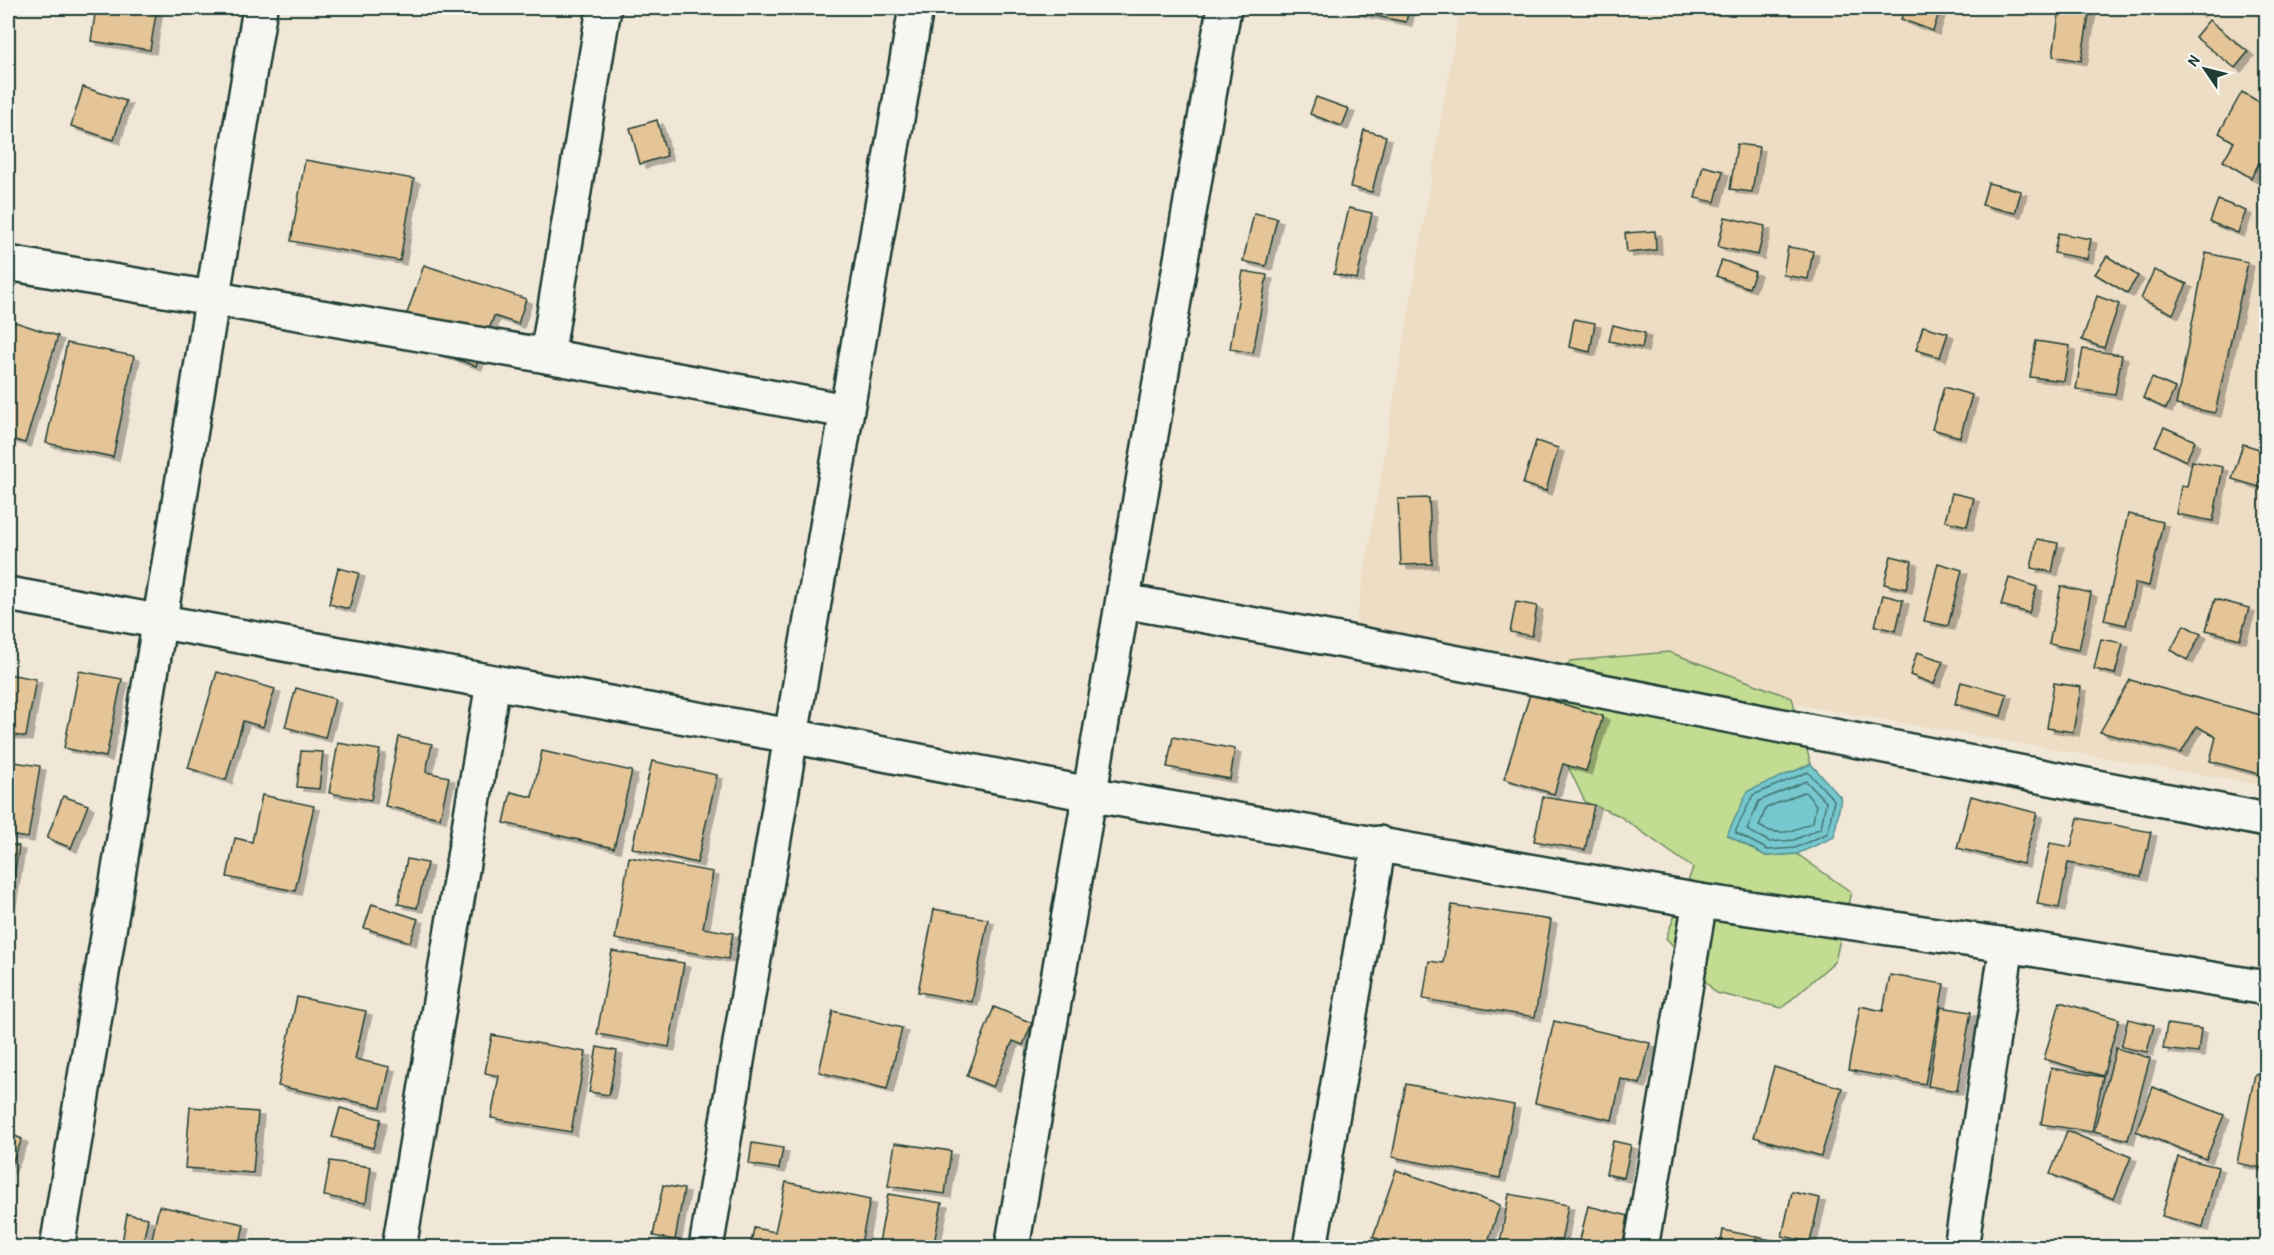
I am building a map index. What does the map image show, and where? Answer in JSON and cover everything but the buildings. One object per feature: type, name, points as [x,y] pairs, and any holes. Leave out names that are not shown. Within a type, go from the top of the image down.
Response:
[{"type":"street","points":[[57,1248],[260,8]]},
{"type":"street","points":[[547,356],[604,8]]},
{"type":"street","points":[[706,1248],[790,736],[916,8]]},
{"type":"street","points":[[1012,1248],[1224,8]]},
{"type":"street","points":[[8,263],[547,356],[846,411]]},
{"type":"street","points":[[8,594],[790,736],[1089,794],[1700,901],[2007,945],[2266,988]]},
{"type":"street","points":[[1123,601],[1355,643],[2266,820]]},
{"type":"street","points":[[399,1248],[494,683]]},
{"type":"street","points":[[1310,1248],[1378,843]]},
{"type":"street","points":[[1641,1248],[1700,901]]},
{"type":"street","points":[[1961,1248],[2007,945]]},
{"type":"shaded area","points":[[1460,8],[2266,8],[2266,786],[1355,628]]},
{"type":"green space","points":[[1669,652],[1792,698],[1811,764],[1749,791],[1727,835],[1766,856],[1797,854],[1851,892],[1835,961],[1782,1008],[1716,993],[1666,938],[1693,868],[1618,815],[1585,802],[1545,718],[1570,661]]},
{"type":"water","points":[[1811,764],[1841,798],[1834,837],[1797,854],[1766,856],[1727,835],[1748,791]]}]
